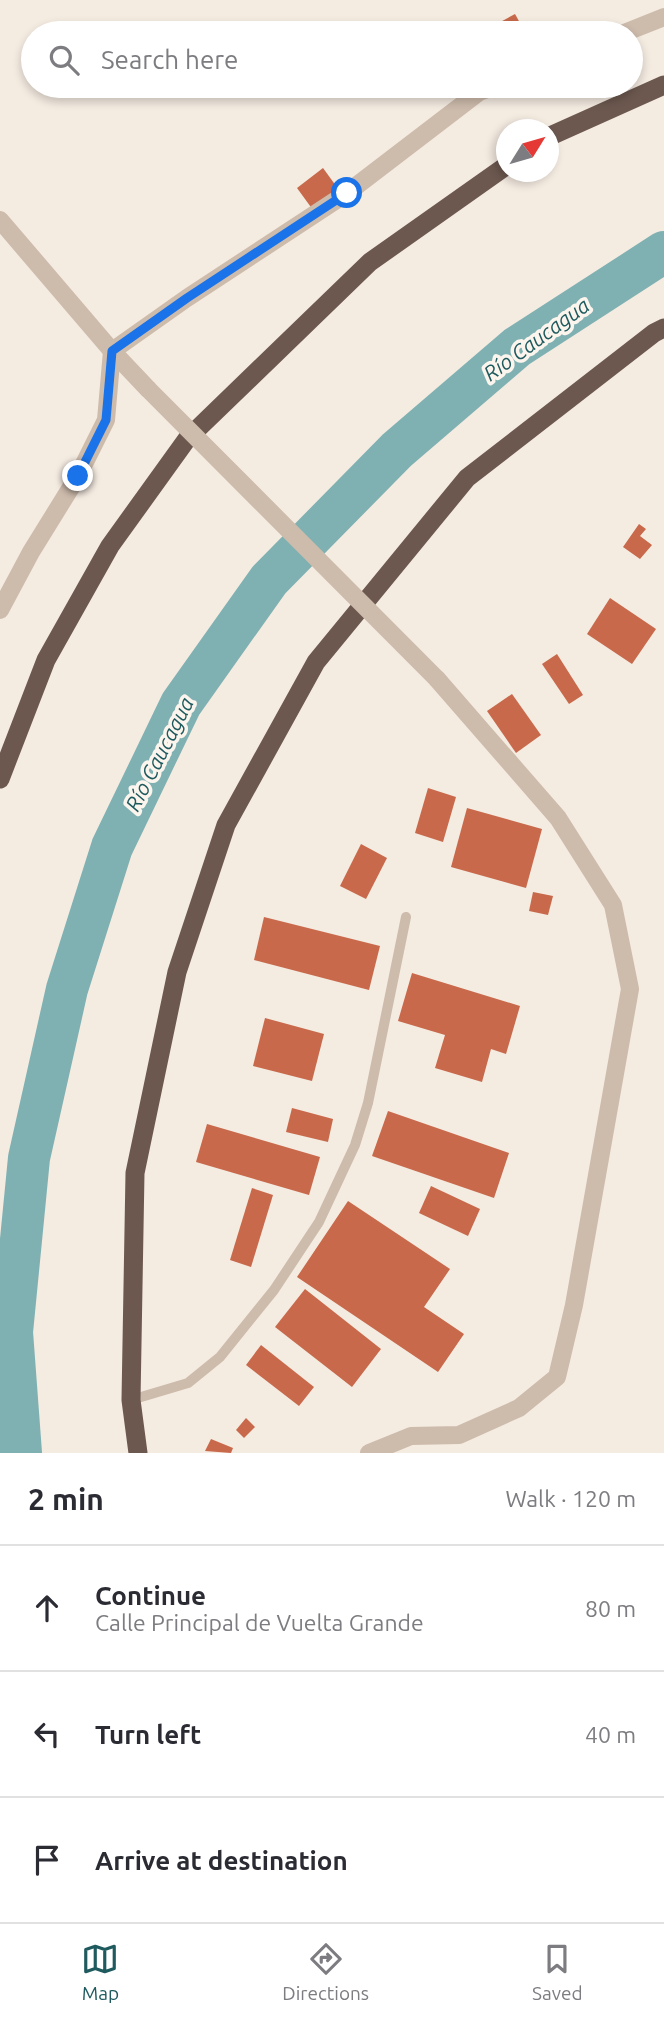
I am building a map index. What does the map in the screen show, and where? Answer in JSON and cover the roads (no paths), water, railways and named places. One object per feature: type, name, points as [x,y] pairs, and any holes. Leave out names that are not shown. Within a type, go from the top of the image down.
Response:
[{"type":"highway","points":[[643,94],[664,85]]},
{"type":"highway","points":[[559,132],[635,98]]},
{"type":"highway","points":[[0,779],[46,660],[110,547],[187,439],[370,262],[496,173]]},
{"type":"highway","points":[[138,1453],[131,1400],[135,1173],[177,972],[226,825],[316,662],[467,478],[664,328]]},
{"type":"street","points":[[643,25],[664,17]]},
{"type":"street","points":[[0,610],[31,552],[78,476],[106,420],[112,351],[187,298],[347,193],[471,98]]},
{"type":"street","points":[[0,220],[112,351],[437,680],[558,818],[613,905],[630,989],[575,1305],[557,1377],[519,1409],[459,1435],[411,1436],[369,1453]]},
{"type":"lane","points":[[131,1400],[188,1383],[220,1357],[274,1290],[319,1222],[355,1145],[368,1103],[405,917]]},
{"type":"waterway","name":"Río Caucagua","points":[[21,1453],[12,1332],[29,1158],[67,989],[112,847],[181,704],[269,580],[397,450],[517,347],[664,252]]}]
